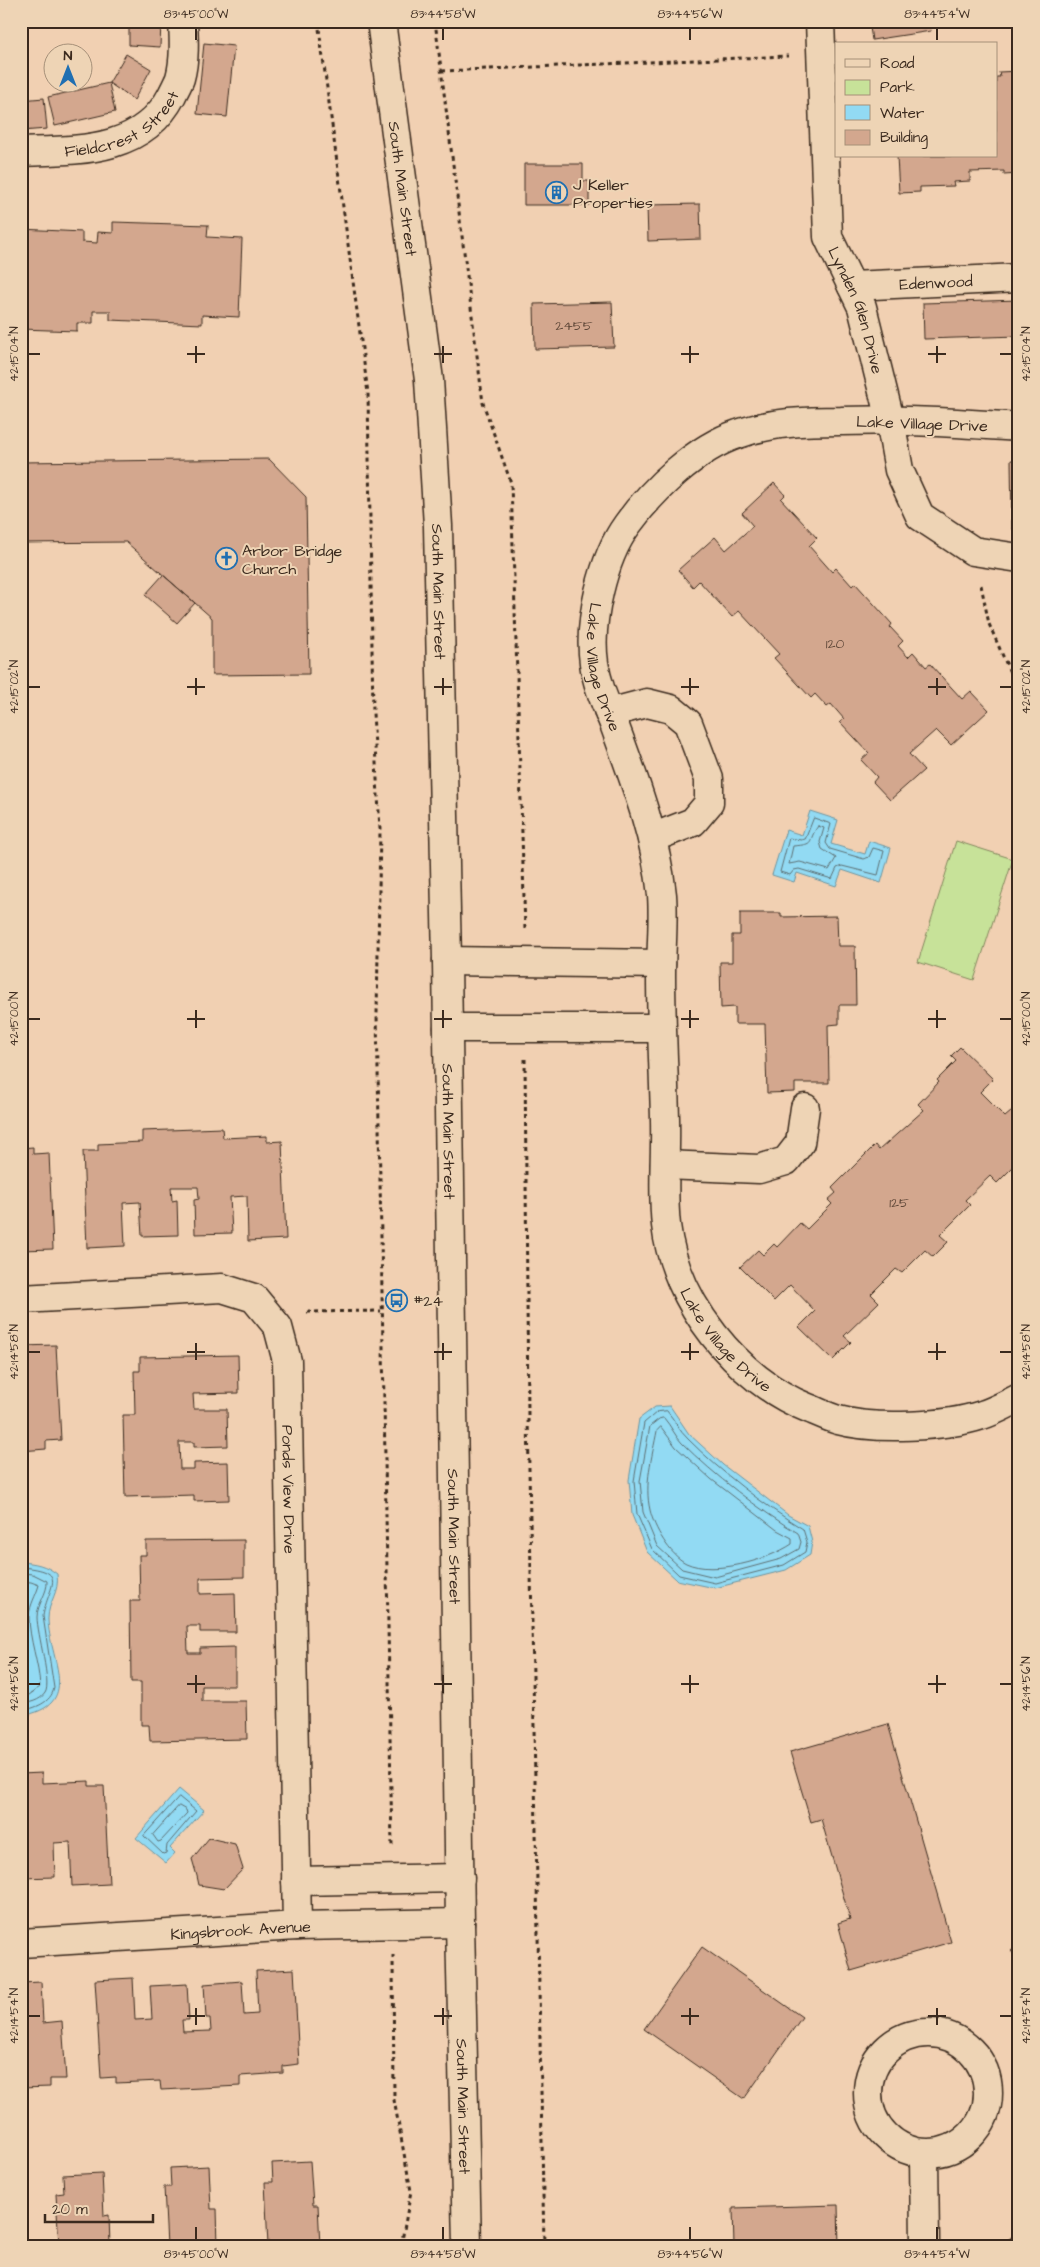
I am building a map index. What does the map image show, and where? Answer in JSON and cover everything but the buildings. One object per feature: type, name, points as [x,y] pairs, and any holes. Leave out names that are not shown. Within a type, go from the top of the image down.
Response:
[{"type":"street","name":"Fieldcrest Street","points":[[21,152],[54,151],[114,144],[148,127],[163,112],[180,79],[184,53],[183,21]]},
{"type":"street","name":"South Main Street","points":[[381,21],[429,380],[438,526],[447,961],[466,2246]]},
{"type":"street","name":"Lynden Glen Drive","points":[[820,21],[828,237],[862,307],[890,420],[899,470],[920,516],[973,551]]},
{"type":"street","name":"Edenwood","points":[[852,286],[1019,278]]},
{"type":"street","name":"Lake Village Drive","points":[[1019,427],[890,420],[807,421],[737,434],[706,450],[657,488],[618,537],[605,569],[595,614],[593,661],[600,692],[652,838],[662,896],[661,1028],[666,1227],[678,1271],[698,1312],[718,1341],[758,1381],[796,1403],[839,1420],[887,1427],[930,1424],[980,1416],[1019,1398]]},
{"type":"street","points":[[973,551],[1019,558]]},
{"type":"street","points":[[609,713],[646,703],[670,709],[688,723],[709,779],[709,802],[693,822],[652,838]]},
{"type":"street","points":[[447,961],[661,964]]},
{"type":"street","points":[[448,1028],[661,1028]]},
{"type":"street","points":[[665,1165],[759,1169],[786,1161],[800,1143],[805,1108]]},
{"type":"street","name":"Ponds View Drive","points":[[21,1299],[222,1288],[254,1298],[278,1327],[287,1361],[297,1926]]},
{"type":"street","points":[[296,1881],[460,1878]]},
{"type":"street","name":"Kingsbrook Avenue","points":[[21,1943],[297,1926],[460,1923]]},
{"type":"street","points":[[921,2033],[941,2033],[960,2041],[975,2054],[985,2072],[989,2091],[987,2111],[977,2129],[963,2143],[944,2151],[924,2154],[905,2149],[888,2139],[876,2123],[868,2105],[868,2085],[874,2066],[886,2050],[902,2038],[921,2033]]},
{"type":"street","points":[[924,2154],[925,2246]]},
{"type":"path","points":[[318,21],[368,393],[373,713],[380,829],[377,1014],[392,1878]]},
{"type":"path","points":[[435,21],[483,404],[511,483],[526,962]]},
{"type":"path","points":[[442,71],[790,56]]},
{"type":"path","points":[[973,551],[989,624],[1019,693]]},
{"type":"path","points":[[525,1028],[528,1427],[544,2246]]},
{"type":"path","points":[[278,1327],[297,1312],[381,1310]]},
{"type":"path","points":[[393,1924],[394,2100],[411,2191],[401,2246]]},
{"type":"green space","points":[[956,841],[1013,859],[974,980],[918,962]]},
{"type":"water","points":[[810,811],[838,820],[831,844],[865,854],[869,841],[891,848],[881,883],[842,870],[836,886],[797,873],[794,882],[772,875],[786,830],[802,835]]},
{"type":"water","points":[[670,1406],[689,1434],[723,1465],[788,1515],[808,1526],[812,1542],[810,1555],[786,1570],[715,1588],[677,1580],[647,1552],[632,1515],[629,1480],[639,1419],[655,1407]]},
{"type":"water","points":[[21,1562],[49,1568],[57,1574],[57,1587],[48,1619],[59,1679],[57,1691],[52,1702],[40,1710],[21,1716]]},
{"type":"water","points":[[179,1789],[204,1810],[170,1848],[175,1853],[166,1863],[136,1838]]},
{"type":"place","name":"J Keller Properties","points":[[557,193]]},
{"type":"place","name":"Arbor Bridge Church","points":[[226,559]]},
{"type":"place","name":"#24","points":[[397,1300]]}]
